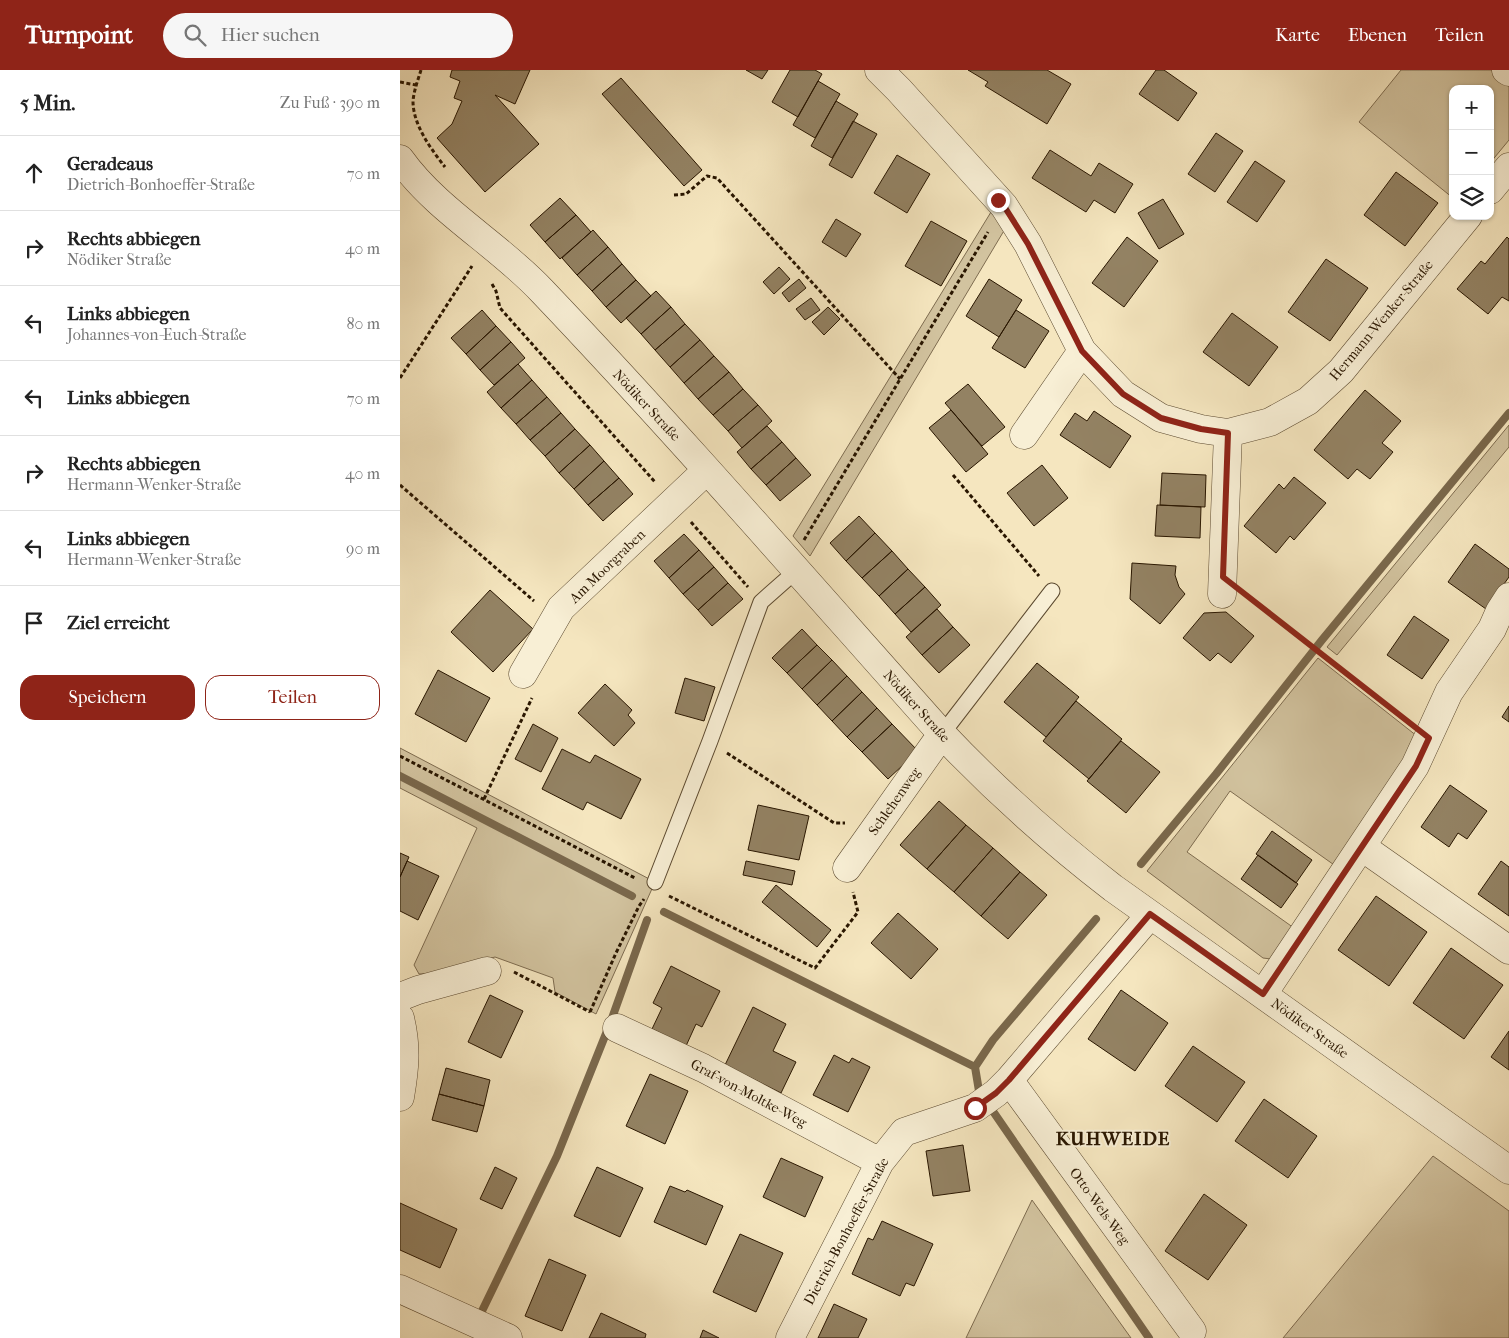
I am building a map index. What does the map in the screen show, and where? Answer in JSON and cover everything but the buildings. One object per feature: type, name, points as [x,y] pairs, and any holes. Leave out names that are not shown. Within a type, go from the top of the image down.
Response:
[{"type":"street","name":"Hermann-Wenker-Straße","points":[[879,70],[1004,206],[1028,244],[1082,351],[1123,394],[1161,418],[1201,429],[1228,433],[1270,422],[1308,400],[1341,371],[1465,220]]},
{"type":"street","name":"Nödiker Straße","points":[[400,159],[413,177],[427,190],[503,254],[541,289],[707,470],[976,770],[1070,854],[1113,888],[1509,1170]]},
{"type":"street","points":[[1494,185],[1509,168]]},
{"type":"street","points":[[1024,434],[1082,351]]},
{"type":"street","points":[[1222,585],[1228,433]]},
{"type":"street","name":"Am Moorgraben","points":[[523,674],[561,608],[707,470]]},
{"type":"street","points":[[1263,994],[1416,766],[1449,692],[1500,634],[1500,611],[1509,597]]},
{"type":"street","name":"Schlehenweg","points":[[847,868],[942,734]]},
{"type":"street","points":[[1362,846],[1509,950]]},
{"type":"street","points":[[993,1094],[1150,914]]},
{"type":"street","points":[[400,997],[418,990],[487,971]]},
{"type":"street","points":[[400,1018],[405,1039],[405,1068],[400,1097]]},
{"type":"street","name":"Graf-von-Moltke-Weg","points":[[616,1028],[703,1068],[880,1162]]},
{"type":"street","name":"Dietrich-Bonhoeffer-Straße","points":[[790,1338],[880,1162],[904,1132],[993,1094]]},
{"type":"street","name":"Otto-Wels-Weg","points":[[993,1094],[1192,1331]]},
{"type":"street","points":[[400,1289],[497,1333]]},
{"type":"lane","points":[[654,885],[762,602],[796,570]]},
{"type":"lane","points":[[942,734],[1052,591]]},
{"type":"path","points":[[421,70],[413,100],[415,114],[434,153],[446,169]]},
{"type":"path","points":[[400,82],[416,85]]},
{"type":"path","points":[[674,195],[686,194],[707,176],[717,178],[900,379]]},
{"type":"path","points":[[803,542],[1004,206]]},
{"type":"path","points":[[400,378],[472,266]]},
{"type":"path","points":[[496,291],[500,308],[762,602]]},
{"type":"path","points":[[953,475],[1052,591]]},
{"type":"path","points":[[400,485],[555,619]]},
{"type":"path","points":[[1222,585],[1300,637],[1429,738]]},
{"type":"path","points":[[484,800],[532,698],[523,674]]},
{"type":"path","points":[[710,742],[834,823],[878,823]]},
{"type":"path","points":[[400,756],[815,968],[858,912],[847,868]]},
{"type":"path","points":[[487,971],[514,972],[590,1012],[639,906],[654,885]]},
{"type":"shaded area","points":[[1401,70],[1495,70],[1509,81],[1509,140],[1494,158],[1494,85],[1449,85],[1449,195],[1359,122]]},
{"type":"shaded area","points":[[991,212],[1005,229],[810,556],[793,536]]},
{"type":"shaded area","points":[[1509,425],[1509,447],[1337,655],[1327,647]]},
{"type":"shaded area","points":[[1318,658],[1422,740],[1337,867],[1230,791],[1187,852],[1294,928],[1271,959],[1263,958],[1147,871]]},
{"type":"shaded area","points":[[400,748],[655,882],[596,1014],[555,992],[553,978],[495,957],[436,973],[419,974],[414,965],[477,828],[400,788]]},
{"type":"shaded area","points":[[1433,1156],[1509,1211],[1509,1338],[1283,1338]]},
{"type":"shaded area","points":[[1032,1200],[1131,1338],[966,1338]]},
{"type":"waterway","points":[[1141,864],[1509,413]]},
{"type":"waterway","points":[[400,776],[632,896]]},
{"type":"waterway","points":[[664,912],[975,1067]]},
{"type":"waterway","points":[[1096,919],[993,1040],[975,1067],[979,1091],[1149,1338]]},
{"type":"waterway","points":[[611,1021],[647,920]]},
{"type":"waterway","points":[[482,1311],[557,1156],[607,1031]]},
{"type":"district","name":"KUHWEIDE","points":[[1113,1138]]},
{"type":"route","points":[[975,1108],[996,1093],[1009,1080],[1150,914],[1263,994],[1416,766],[1429,738],[1223,577],[1228,433],[1201,429],[1161,418],[1123,394],[1082,351],[1028,244],[1004,206],[998,200]]}]
